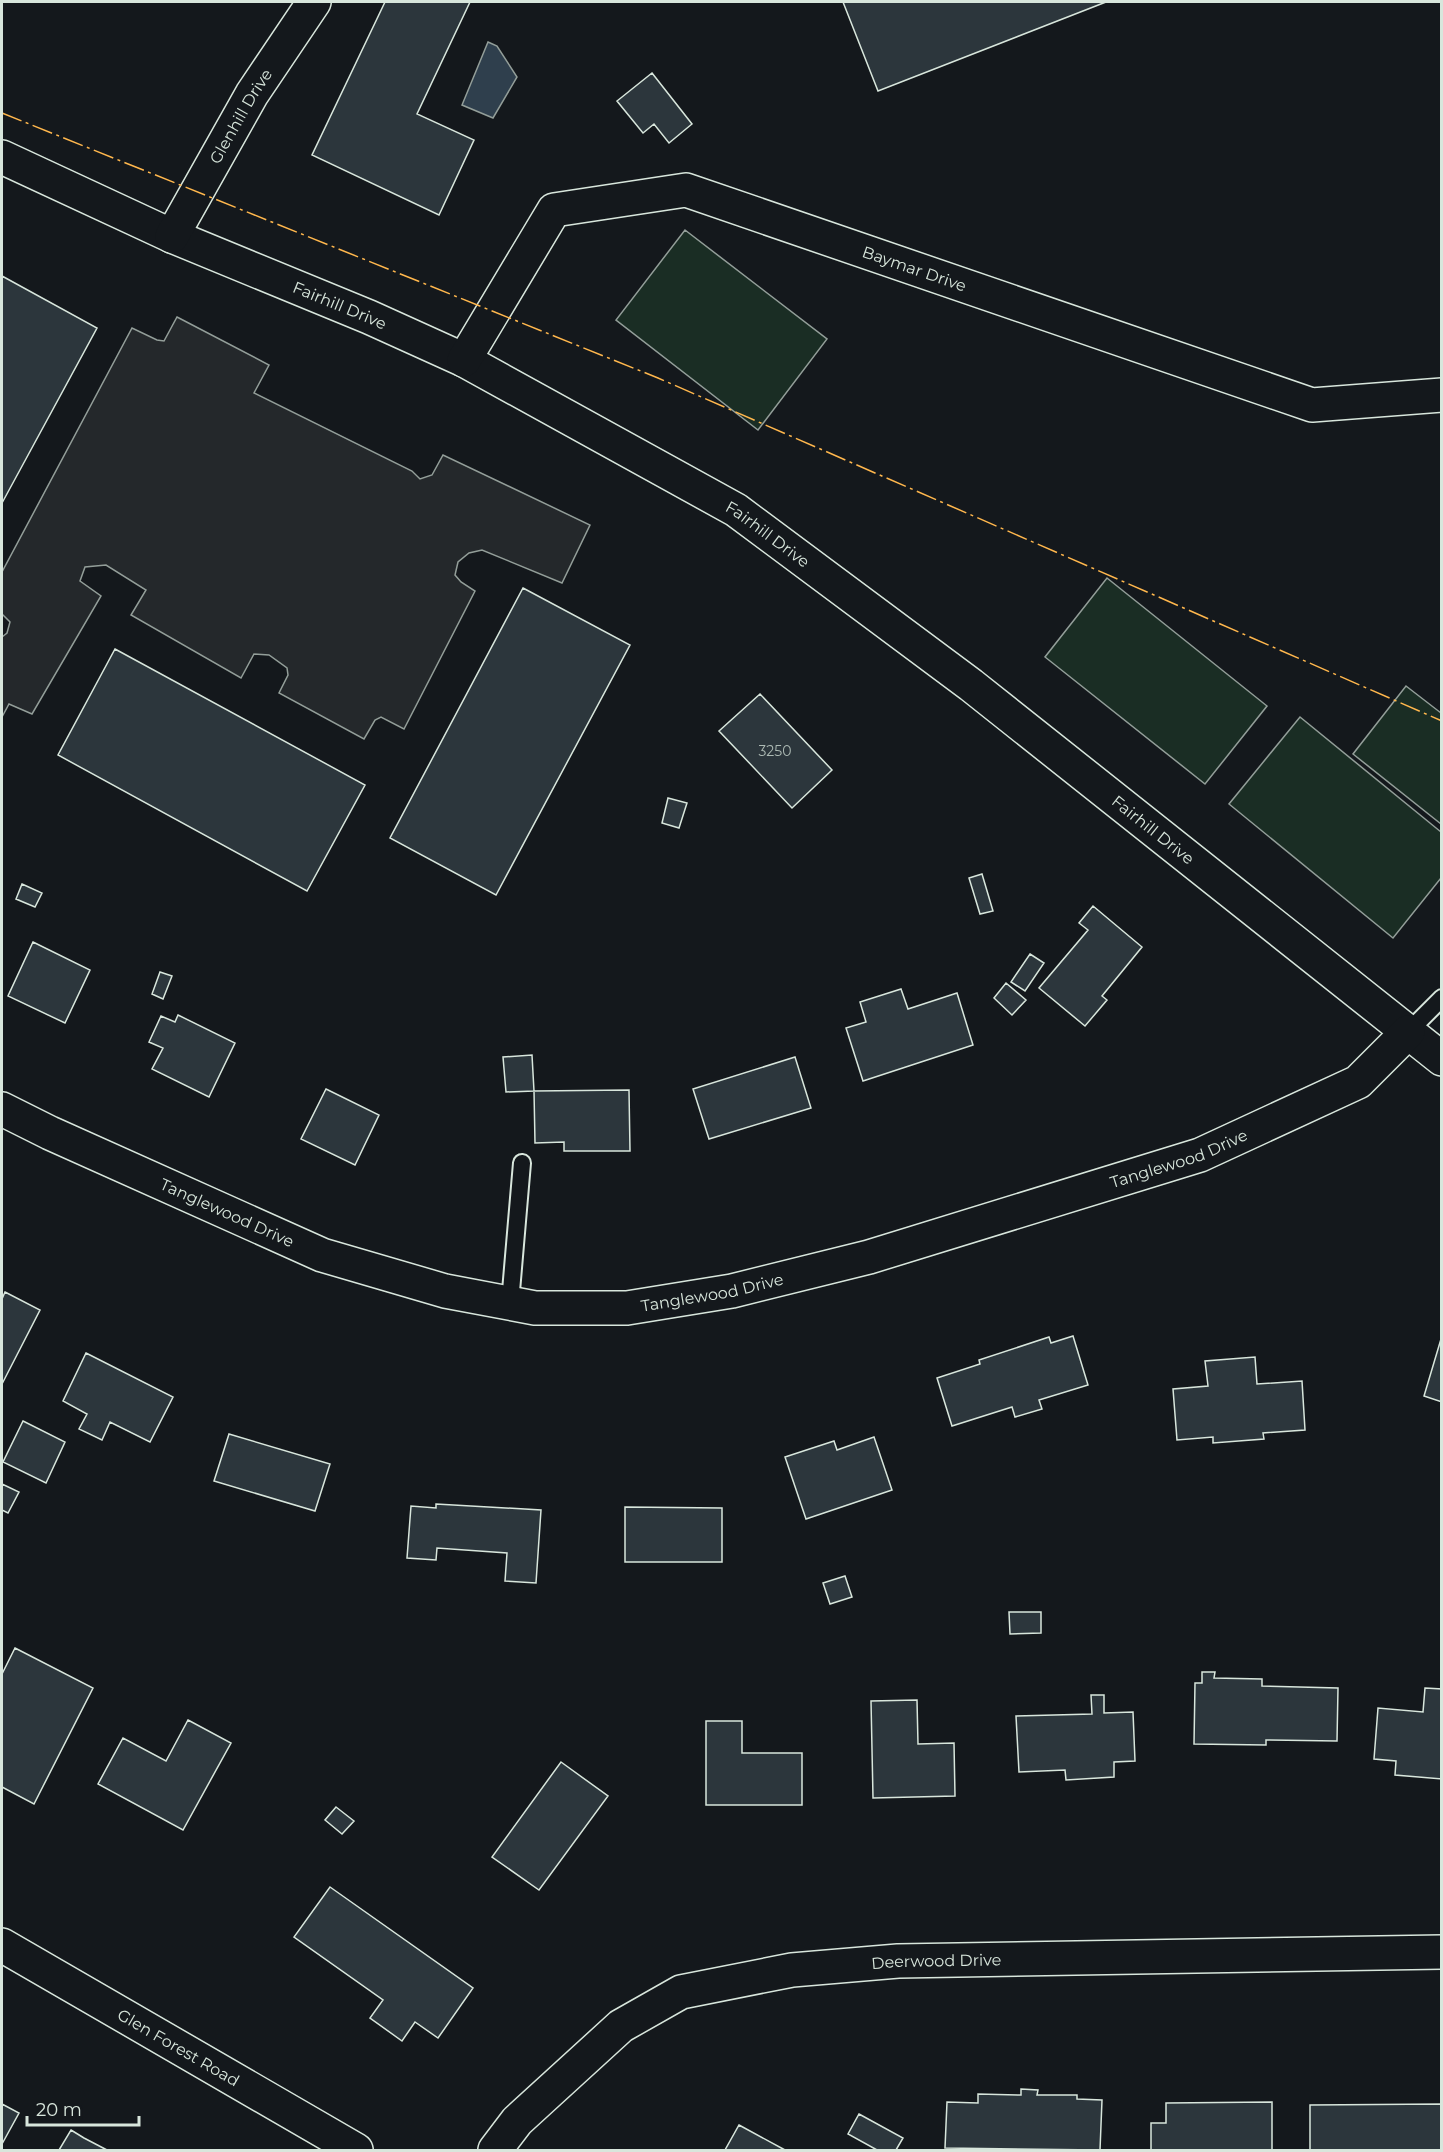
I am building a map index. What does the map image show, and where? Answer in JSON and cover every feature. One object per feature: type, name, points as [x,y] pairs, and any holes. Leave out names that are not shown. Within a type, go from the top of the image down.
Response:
[{"type":"street","name":"Glenhill Drive","points":[[172,236],[252,93],[314,2]]},
{"type":"street","name":"Fairhill Drive","points":[[2,157],[172,236],[369,317],[464,360],[736,510],[970,685],[1442,1059]]},
{"type":"street","name":"Baymar Drive","points":[[464,360],[554,210],[686,190],[1312,405],[1442,395]]},
{"type":"street","name":"Tanglewood Drive","points":[[2,1109],[322,1255],[444,1291],[535,1308],[627,1308],[732,1291],[869,1257],[1200,1155],[1358,1082],[1408,1032]]},
{"type":"street","name":"Glen Forest Road","points":[[2,1945],[356,2151]]},
{"type":"street","name":"Deerwood Drive","points":[[495,2151],[517,2121],[621,2026],[681,1992],[792,1970],[898,1961],[1442,1952]]},
{"type":"lane","points":[[1408,1032],[1442,998]]},
{"type":"lane","points":[[510,1303],[522,1163]]},
{"type":"green space","points":[[685,230],[827,339],[758,430],[616,320]]},
{"type":"green space","points":[[1107,578],[1267,706],[1205,784],[1045,657]]},
{"type":"green space","points":[[1406,686],[1441,713],[1441,824],[1353,754]]},
{"type":"green space","points":[[1300,717],[1441,832],[1441,878],[1393,938],[1229,804]]},
{"type":"shaded area","points":[[177,317],[269,365],[254,393],[412,471],[420,479],[432,475],[443,455],[590,525],[562,583],[482,550],[469,553],[458,562],[455,575],[475,591],[404,729],[381,717],[375,720],[364,739],[279,693],[288,675],[287,668],[269,655],[254,654],[241,678],[131,615],[146,590],[106,565],[85,567],[80,581],[101,596],[32,714],[9,704],[2,717],[2,637],[7,633],[10,622],[2,614],[2,572],[132,328],[164,341]]},
{"type":"water","points":[[488,42],[497,46],[517,77],[493,118],[462,105]]},
{"type":"building","points":[[385,2],[470,2],[417,114],[474,140],[439,215],[312,155]]},
{"type":"building","points":[[843,2],[1106,2],[878,91]]},
{"type":"building","points":[[652,73],[692,124],[669,143],[654,124],[643,133],[617,101]]},
{"type":"building","points":[[2,276],[97,328],[2,503]]},
{"type":"building","points":[[523,588],[630,645],[496,895],[390,838]]},
{"type":"building","points":[[115,649],[365,785],[307,891],[58,755]]},
{"type":"building","points":[[760,694],[832,770],[792,808],[719,731]]},
{"type":"building","points":[[668,798],[687,803],[679,828],[662,823]]},
{"type":"building","points":[[982,874],[993,911],[980,914],[969,878]]},
{"type":"building","points":[[22,884],[42,893],[35,907],[16,899]]},
{"type":"building","points":[[1093,906],[1142,947],[1102,996],[1107,1000],[1085,1026],[1039,988],[1088,930],[1079,923]]},
{"type":"building","points":[[33,942],[90,970],[65,1023],[8,996]]},
{"type":"building","points":[[1030,954],[1044,963],[1025,991],[1011,982]]},
{"type":"building","points":[[160,972],[172,976],[163,999],[152,994]]},
{"type":"building","points":[[1006,983],[1026,1000],[1012,1015],[994,998]]},
{"type":"building","points":[[901,989],[908,1009],[957,993],[973,1045],[863,1081],[846,1028],[866,1022],[860,1002]]},
{"type":"building","points":[[178,1015],[235,1043],[209,1097],[152,1069],[163,1048],[149,1042],[161,1016],[175,1022]]},
{"type":"building","points":[[532,1055],[534,1091],[506,1092],[503,1057]]},
{"type":"building","points":[[795,1057],[811,1108],[709,1139],[693,1089]]},
{"type":"building","points":[[326,1089],[379,1115],[355,1165],[301,1139]]},
{"type":"building","points":[[629,1090],[630,1151],[564,1151],[564,1142],[535,1143],[534,1091]]},
{"type":"building","points":[[5,1292],[40,1310],[2,1384],[2,1299]]},
{"type":"building","points":[[1073,1336],[1088,1385],[1039,1400],[1042,1409],[1015,1417],[1012,1407],[952,1426],[937,1378],[980,1364],[979,1360],[1049,1337],[1051,1343]]},
{"type":"building","points":[[1442,1339],[1442,1402],[1424,1396]]},
{"type":"building","points":[[86,1353],[173,1397],[150,1442],[110,1422],[102,1440],[79,1429],[87,1414],[63,1401]]},
{"type":"building","points":[[1255,1357],[1257,1384],[1302,1381],[1305,1430],[1263,1433],[1264,1439],[1213,1443],[1213,1437],[1177,1440],[1173,1389],[1208,1386],[1205,1361]]},
{"type":"building","points":[[23,1421],[65,1442],[46,1483],[3,1462]]},
{"type":"building","points":[[229,1434],[330,1464],[315,1511],[214,1481]]},
{"type":"building","points":[[874,1437],[892,1490],[806,1519],[785,1457],[834,1441],[837,1450]]},
{"type":"building","points":[[2,1484],[19,1492],[8,1513],[2,1510]]},
{"type":"building","points":[[436,1504],[541,1510],[536,1583],[505,1581],[507,1553],[437,1548],[436,1560],[407,1558],[411,1506],[436,1508]]},
{"type":"building","points":[[625,1507],[722,1508],[722,1562],[625,1562]]},
{"type":"building","points":[[845,1576],[852,1597],[830,1604],[823,1583]]},
{"type":"building","points":[[1009,1612],[1041,1612],[1041,1633],[1010,1634]]},
{"type":"building","points":[[15,1648],[93,1688],[34,1804],[2,1787],[2,1674]]},
{"type":"building","points":[[1202,1672],[1215,1672],[1214,1678],[1262,1679],[1262,1686],[1338,1688],[1337,1741],[1266,1740],[1266,1745],[1194,1744],[1195,1683],[1202,1683]]},
{"type":"building","points":[[1425,1688],[1442,1689],[1442,1779],[1395,1775],[1396,1761],[1374,1759],[1378,1708],[1423,1712]]},
{"type":"building","points":[[1091,1695],[1104,1695],[1104,1713],[1133,1712],[1135,1761],[1114,1762],[1114,1777],[1066,1780],[1065,1770],[1019,1772],[1016,1716],[1092,1714]]},
{"type":"building","points":[[917,1700],[918,1744],[954,1743],[955,1796],[873,1798],[871,1701]]},
{"type":"building","points":[[188,1720],[231,1743],[183,1830],[98,1784],[123,1738],[166,1761]]},
{"type":"building","points":[[706,1721],[742,1721],[742,1753],[802,1753],[802,1805],[706,1805]]},
{"type":"building","points":[[561,1762],[608,1796],[539,1890],[492,1857]]},
{"type":"building","points":[[336,1807],[354,1821],[342,1834],[325,1820]]},
{"type":"building","points":[[330,1887],[473,1988],[438,2038],[415,2022],[402,2041],[370,2018],[383,2000],[294,1937]]},
{"type":"building","points":[[1021,2089],[1038,2090],[1037,2095],[1077,2095],[1077,2099],[1102,2100],[1100,2150],[945,2148],[947,2102],[978,2103],[978,2094],[1021,2095]]},
{"type":"building","points":[[1272,2102],[1272,2150],[1151,2150],[1151,2123],[1166,2123],[1166,2103]]},
{"type":"building","points":[[2,2104],[19,2113],[2,2144]]},
{"type":"building","points":[[1442,2104],[1442,2150],[1310,2150],[1310,2105]]},
{"type":"building","points":[[859,2114],[903,2138],[896,2150],[877,2150],[848,2134]]},
{"type":"building","points":[[739,2125],[785,2150],[725,2150]]},
{"type":"building","points":[[71,2130],[84,2138],[107,2150],[59,2150]]},
{"type":"power","points":[[2,113],[658,378],[1442,721]]}]
